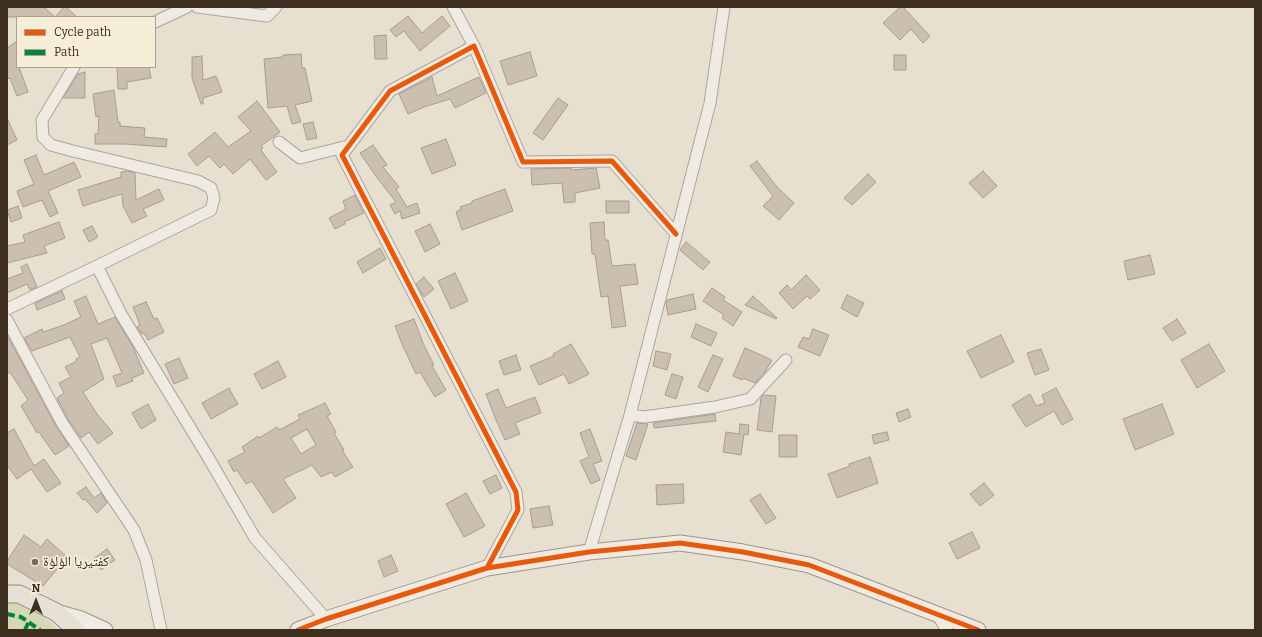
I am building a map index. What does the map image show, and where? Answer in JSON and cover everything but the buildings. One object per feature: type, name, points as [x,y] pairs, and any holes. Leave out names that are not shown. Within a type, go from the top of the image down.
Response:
[{"type":"main road","points":[[11,591],[56,612],[76,630]]},
{"type":"street","points":[[156,22],[187,7]]},
{"type":"street","points":[[197,7],[267,16],[276,7]]},
{"type":"street","points":[[453,7],[474,46],[523,162],[612,161],[676,234]]},
{"type":"street","points":[[589,552],[630,415],[710,103],[724,7]]},
{"type":"street","points":[[474,46],[390,91],[342,155],[516,492],[518,510],[487,568]]},
{"type":"street","points":[[7,309],[211,210],[214,198],[211,188],[198,181],[52,145],[44,137],[42,120],[73,68]]},
{"type":"street","points":[[279,142],[300,158],[348,146]]},
{"type":"street","points":[[97,266],[121,314],[255,538],[326,620]]},
{"type":"street","points":[[7,320],[62,423],[134,530],[146,560],[161,630]]},
{"type":"street","points":[[630,415],[644,417],[750,399],[786,360]]},
{"type":"street","points":[[298,630],[487,568],[589,552],[680,543],[743,552],[808,565],[978,630]]},
{"type":"street","points":[[56,612],[81,619],[106,630]]},
{"type":"street","points":[[937,614],[947,630]]},
{"type":"green space","points":[[7,602],[21,604],[34,610],[47,619],[58,630],[7,630]]},
{"type":"marked path","points":[[7,614],[21,617],[40,630]]},
{"type":"marked path","points":[[25,630],[29,621]]},
{"type":"cycle path","points":[[487,568],[518,510],[516,492],[342,155],[390,91],[474,46],[523,162],[612,161],[676,234]]},
{"type":"cycle path","points":[[298,630],[326,619],[487,568],[589,552],[680,543],[743,552],[809,565],[978,630]]},
{"type":"place","name":"كفتيريا الؤلؤة","points":[[35,562]]}]
